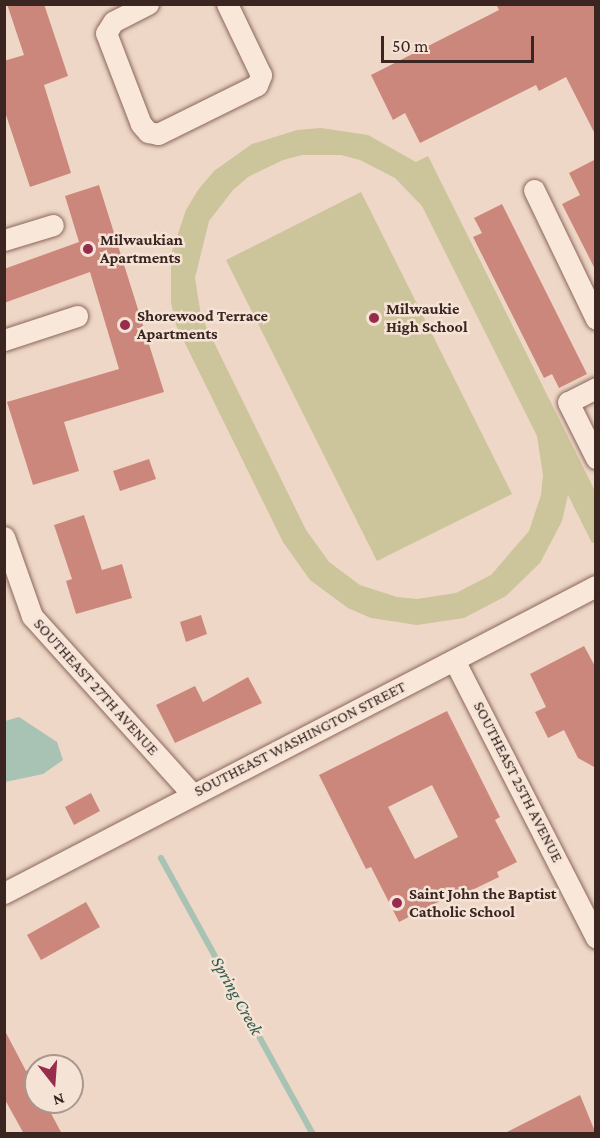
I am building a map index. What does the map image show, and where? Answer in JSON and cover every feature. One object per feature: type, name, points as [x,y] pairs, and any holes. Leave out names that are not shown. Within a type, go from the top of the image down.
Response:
[{"type":"street","points":[[148,4],[112,22],[106,33],[141,124],[148,132],[158,134],[257,85],[261,75],[227,4]]},
{"type":"street","points":[[534,190],[596,320]]},
{"type":"street","points":[[4,240],[53,225]]},
{"type":"street","points":[[4,340],[77,316]]},
{"type":"street","points":[[596,388],[568,402],[596,458]]},
{"type":"street","name":"SOUTHEAST 27TH AVENUE","points":[[4,537],[32,616],[192,794]]},
{"type":"street","name":"SOUTHEAST WASHINGTON STREET","points":[[4,893],[596,586]]},
{"type":"street","name":"SOUTHEAST 25TH AVENUE","points":[[454,660],[596,938]]},
{"type":"shaded area","points":[[321,128],[368,135],[416,162],[428,156],[595,491],[595,542],[592,543],[568,495],[562,521],[540,563],[506,596],[464,618],[417,625],[371,618],[348,608],[310,580],[283,542],[176,325],[171,302],[171,254],[186,210],[198,190],[214,171],[252,144],[297,130]],"holes":[[[302,155],[341,155],[360,160],[395,178],[422,206],[537,436],[543,475],[541,495],[529,531],[491,575],[456,593],[417,599],[397,597],[360,585],[329,562],[306,530],[201,316],[195,278],[209,221],[233,190],[248,177],[283,160]]]},
{"type":"shaded area","points":[[361,192],[512,494],[377,561],[226,260]]},
{"type":"shaded area","points":[[19,717],[57,742],[63,760],[43,774],[5,782],[5,721]]},
{"type":"building","points":[[7,4],[44,4],[68,76],[44,85],[71,173],[30,187],[4,109],[4,61],[24,55]]},
{"type":"building","points":[[496,4],[596,4],[596,136],[566,77],[539,91],[536,85],[420,143],[405,113],[393,120],[371,75],[499,10]]},
{"type":"building","points":[[596,159],[596,271],[562,204],[580,195],[569,173]]},
{"type":"building","points":[[99,185],[164,392],[64,422],[79,471],[33,485],[7,402],[119,369],[90,272],[4,303],[4,269],[79,242],[65,196]]},
{"type":"building","points":[[502,204],[587,374],[559,388],[552,374],[544,378],[473,237],[482,233],[474,218]]},
{"type":"building","points":[[149,459],[156,479],[120,491],[113,471]]},
{"type":"building","points":[[84,515],[102,570],[122,564],[132,598],[76,614],[66,581],[72,579],[54,525]]},
{"type":"building","points":[[201,615],[207,634],[186,642],[180,622]]},
{"type":"building","points":[[584,646],[596,668],[596,768],[578,758],[564,730],[548,738],[535,712],[546,707],[530,674]]},
{"type":"building","points":[[248,677],[262,703],[175,743],[156,705],[195,686],[203,702]]},
{"type":"building","points":[[447,711],[500,817],[495,820],[517,862],[497,872],[499,877],[468,892],[466,888],[399,922],[371,867],[366,869],[319,775]],"holes":[[[432,785],[458,837],[415,859],[388,807]]]},
{"type":"building","points":[[91,793],[100,811],[74,825],[65,807]]},
{"type":"building","points":[[86,902],[100,927],[41,960],[27,935]]},
{"type":"building","points":[[4,1029],[24,1067],[24,1114],[51,1114],[62,1134],[24,1134],[4,1098]]},
{"type":"building","points":[[580,1095],[596,1134],[503,1134]]},
{"type":"waterway","name":"Spring Creek","points":[[161,858],[313,1134]]},
{"type":"place","name":"Milwaukian Apartments","points":[[88,249]]},
{"type":"place","name":"Milwaukie High School","points":[[374,318]]},
{"type":"place","name":"Shorewood Terrace Apartments","points":[[125,325]]},
{"type":"place","name":"Saint John the Baptist Catholic School","points":[[397,903]]}]
